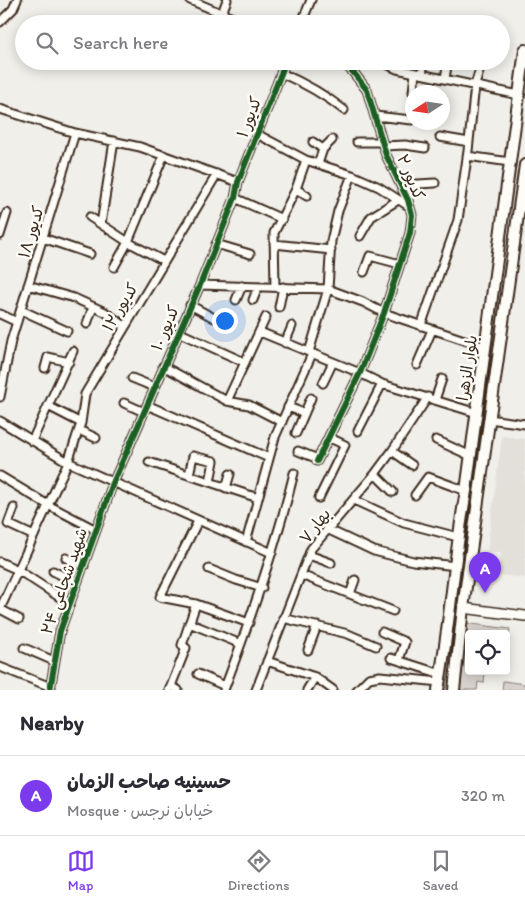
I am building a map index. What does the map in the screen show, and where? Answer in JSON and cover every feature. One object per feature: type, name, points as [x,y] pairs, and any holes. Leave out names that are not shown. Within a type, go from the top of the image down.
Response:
[{"type":"main road","name":"بلوار الزهرا","points":[[440,682],[525,50]]},
{"type":"main road","name":"بلوار الزهرا","points":[[454,690],[463,608],[525,165]]},
{"type":"main road","points":[[470,460],[483,467]]},
{"type":"street","points":[[0,22],[13,9],[16,0]]},
{"type":"street","points":[[190,0],[227,15]]},
{"type":"street","points":[[222,13],[227,0]]},
{"type":"street","points":[[305,15],[311,0]]},
{"type":"street","name":"کدیور ۱","points":[[238,182],[282,70]]},
{"type":"street","name":"۲ کدیور","points":[[298,451],[317,460],[330,438],[360,373],[384,313],[410,233],[412,215],[410,208],[383,144],[367,90],[351,70]]},
{"type":"street","points":[[401,70],[519,95]]},
{"type":"street","points":[[415,85],[420,70]]},
{"type":"street","points":[[445,79],[446,70]]},
{"type":"street","points":[[421,326],[458,220],[469,142],[474,85],[479,72]]},
{"type":"street","points":[[281,73],[314,88],[344,110]]},
{"type":"street","points":[[0,109],[75,133],[140,147],[238,182]]},
{"type":"street","points":[[374,116],[405,119]]},
{"type":"street","name":"کدیور ۱۸","points":[[0,397],[11,341],[75,133]]},
{"type":"street","points":[[257,134],[306,160],[352,175],[379,187],[410,208]]},
{"type":"street","points":[[440,137],[469,142]]},
{"type":"street","points":[[318,164],[324,149],[332,140]]},
{"type":"street","points":[[101,224],[114,142]]},
{"type":"street","points":[[313,142],[324,149]]},
{"type":"street","points":[[357,142],[425,148]]},
{"type":"street","points":[[114,267],[128,242],[164,155]]},
{"type":"street","points":[[467,156],[510,162]]},
{"type":"street","points":[[279,307],[274,232],[296,189],[306,160]]},
{"type":"street","name":"کدیور ۱۲","points":[[0,609],[68,462],[80,426],[85,394],[217,174]]},
{"type":"street","points":[[246,542],[275,437],[311,353],[319,316],[328,289],[331,250],[338,211],[352,175]]},
{"type":"street","name":"کدیور ۱۰","points":[[112,483],[200,285],[235,198],[238,182]]},
{"type":"street","points":[[401,185],[435,183]]},
{"type":"street","points":[[296,189],[307,196]]},
{"type":"street","points":[[235,198],[282,219]]},
{"type":"street","points":[[360,236],[371,218],[398,200]]},
{"type":"street","points":[[0,235],[7,213]]},
{"type":"street","points":[[90,218],[128,242],[164,261]]},
{"type":"street","points":[[43,238],[90,254]]},
{"type":"street","points":[[216,244],[250,254]]},
{"type":"street","points":[[274,244],[331,250]]},
{"type":"street","points":[[364,272],[370,256],[400,264]]},
{"type":"street","points":[[28,285],[74,298],[105,312],[125,326]]},
{"type":"street","points":[[200,285],[328,289],[384,313],[485,347]]},
{"type":"street","points":[[236,300],[242,286]]},
{"type":"street","points":[[253,300],[258,287]]},
{"type":"street","points":[[190,305],[214,318]]},
{"type":"street","points":[[87,324],[93,307]]},
{"type":"street","points":[[21,310],[67,331]]},
{"type":"street","points":[[0,314],[17,322]]},
{"type":"street","points":[[227,401],[266,317]]},
{"type":"street","points":[[285,343],[292,326]]},
{"type":"street","points":[[417,365],[432,330]]},
{"type":"street","points":[[178,332],[244,362]]},
{"type":"street","points":[[260,332],[382,384],[476,413]]},
{"type":"street","points":[[32,441],[74,351]]},
{"type":"street","points":[[45,368],[48,357],[69,362]]},
{"type":"street","points":[[322,383],[333,362]]},
{"type":"street","points":[[163,366],[227,401],[249,405],[282,422]]},
{"type":"street","points":[[132,378],[154,387]]},
{"type":"street","name":"بهار ۷","points":[[256,690],[311,549],[354,500],[392,452],[431,398],[442,379]]},
{"type":"street","points":[[358,431],[382,384]]},
{"type":"street","points":[[296,433],[311,398]]},
{"type":"street","points":[[124,403],[145,408],[269,458]]},
{"type":"street","points":[[48,406],[96,438]]},
{"type":"street","points":[[288,407],[304,413]]},
{"type":"street","points":[[489,419],[525,424]]},
{"type":"street","points":[[0,421],[68,462],[272,553]]},
{"type":"street","points":[[319,498],[345,445],[330,438]]},
{"type":"street","points":[[436,440],[470,460]]},
{"type":"street","points":[[392,452],[412,465]]},
{"type":"street","points":[[189,475],[192,456],[214,461],[210,482]]},
{"type":"street","points":[[149,462],[258,498]]},
{"type":"street","points":[[198,674],[225,688],[262,588],[294,473]]},
{"type":"street","points":[[226,488],[230,474]]},
{"type":"street","points":[[375,474],[393,492]]},
{"type":"street","points":[[0,476],[48,505],[96,530]]},
{"type":"street","points":[[415,495],[428,477],[466,491]]},
{"type":"street","name":"شهید شجاعی ۲۴","points":[[51,689],[60,631],[112,483]]},
{"type":"street","points":[[354,500],[404,523],[458,537]]},
{"type":"street","points":[[14,508],[8,524],[34,536]]},
{"type":"street","points":[[198,521],[160,597],[196,604],[249,623]]},
{"type":"street","points":[[327,529],[374,551],[413,561],[456,566]]},
{"type":"street","points":[[309,555],[331,563]]},
{"type":"street","points":[[66,558],[84,566]]},
{"type":"street","points":[[0,562],[18,570],[70,604]]},
{"type":"street","points":[[209,569],[262,588]]},
{"type":"street","points":[[53,571],[77,583]]},
{"type":"street","points":[[301,575],[393,611]]},
{"type":"street","points":[[350,594],[355,580]]},
{"type":"street","points":[[0,587],[9,590]]},
{"type":"street","points":[[173,689],[186,648],[182,645],[196,604]]},
{"type":"street","points":[[463,608],[525,616]]},
{"type":"street","points":[[0,609],[18,619]]},
{"type":"street","points":[[283,618],[348,634],[376,646]]},
{"type":"street","points":[[189,623],[241,644]]},
{"type":"street","points":[[308,650],[317,626]]},
{"type":"street","points":[[382,632],[406,642],[399,660]]},
{"type":"street","points":[[24,648],[54,660]]},
{"type":"street","points":[[391,658],[399,660],[440,682]]},
{"type":"street","points":[[267,661],[315,677],[333,690]]},
{"type":"street","points":[[0,667],[51,689]]},
{"type":"street","points":[[357,690],[369,678],[380,676],[440,682]]},
{"type":"street","points":[[307,690],[315,677]]},
{"type":"shaded area","points":[[502,436],[525,439],[525,578],[498,575],[501,553],[487,551]]},
{"type":"shaded area","points":[[474,467],[476,468],[446,690],[442,690]]},
{"type":"shaded area","points":[[464,623],[510,629],[465,630],[465,675],[485,675],[484,683],[478,682],[477,690],[457,690]]},
{"type":"shaded area","points":[[503,681],[525,684],[525,690],[502,690]]},
{"type":"cycle path","points":[[50,690],[60,631],[113,483],[200,285],[235,198],[238,182],[282,70]]},
{"type":"cycle path","points":[[317,461],[360,373],[384,313],[410,233],[412,215],[408,200],[386,155],[367,90],[351,70]]},
{"type":"place","name":"حسینیه صاحب الزمان","points":[[485,593]]}]
